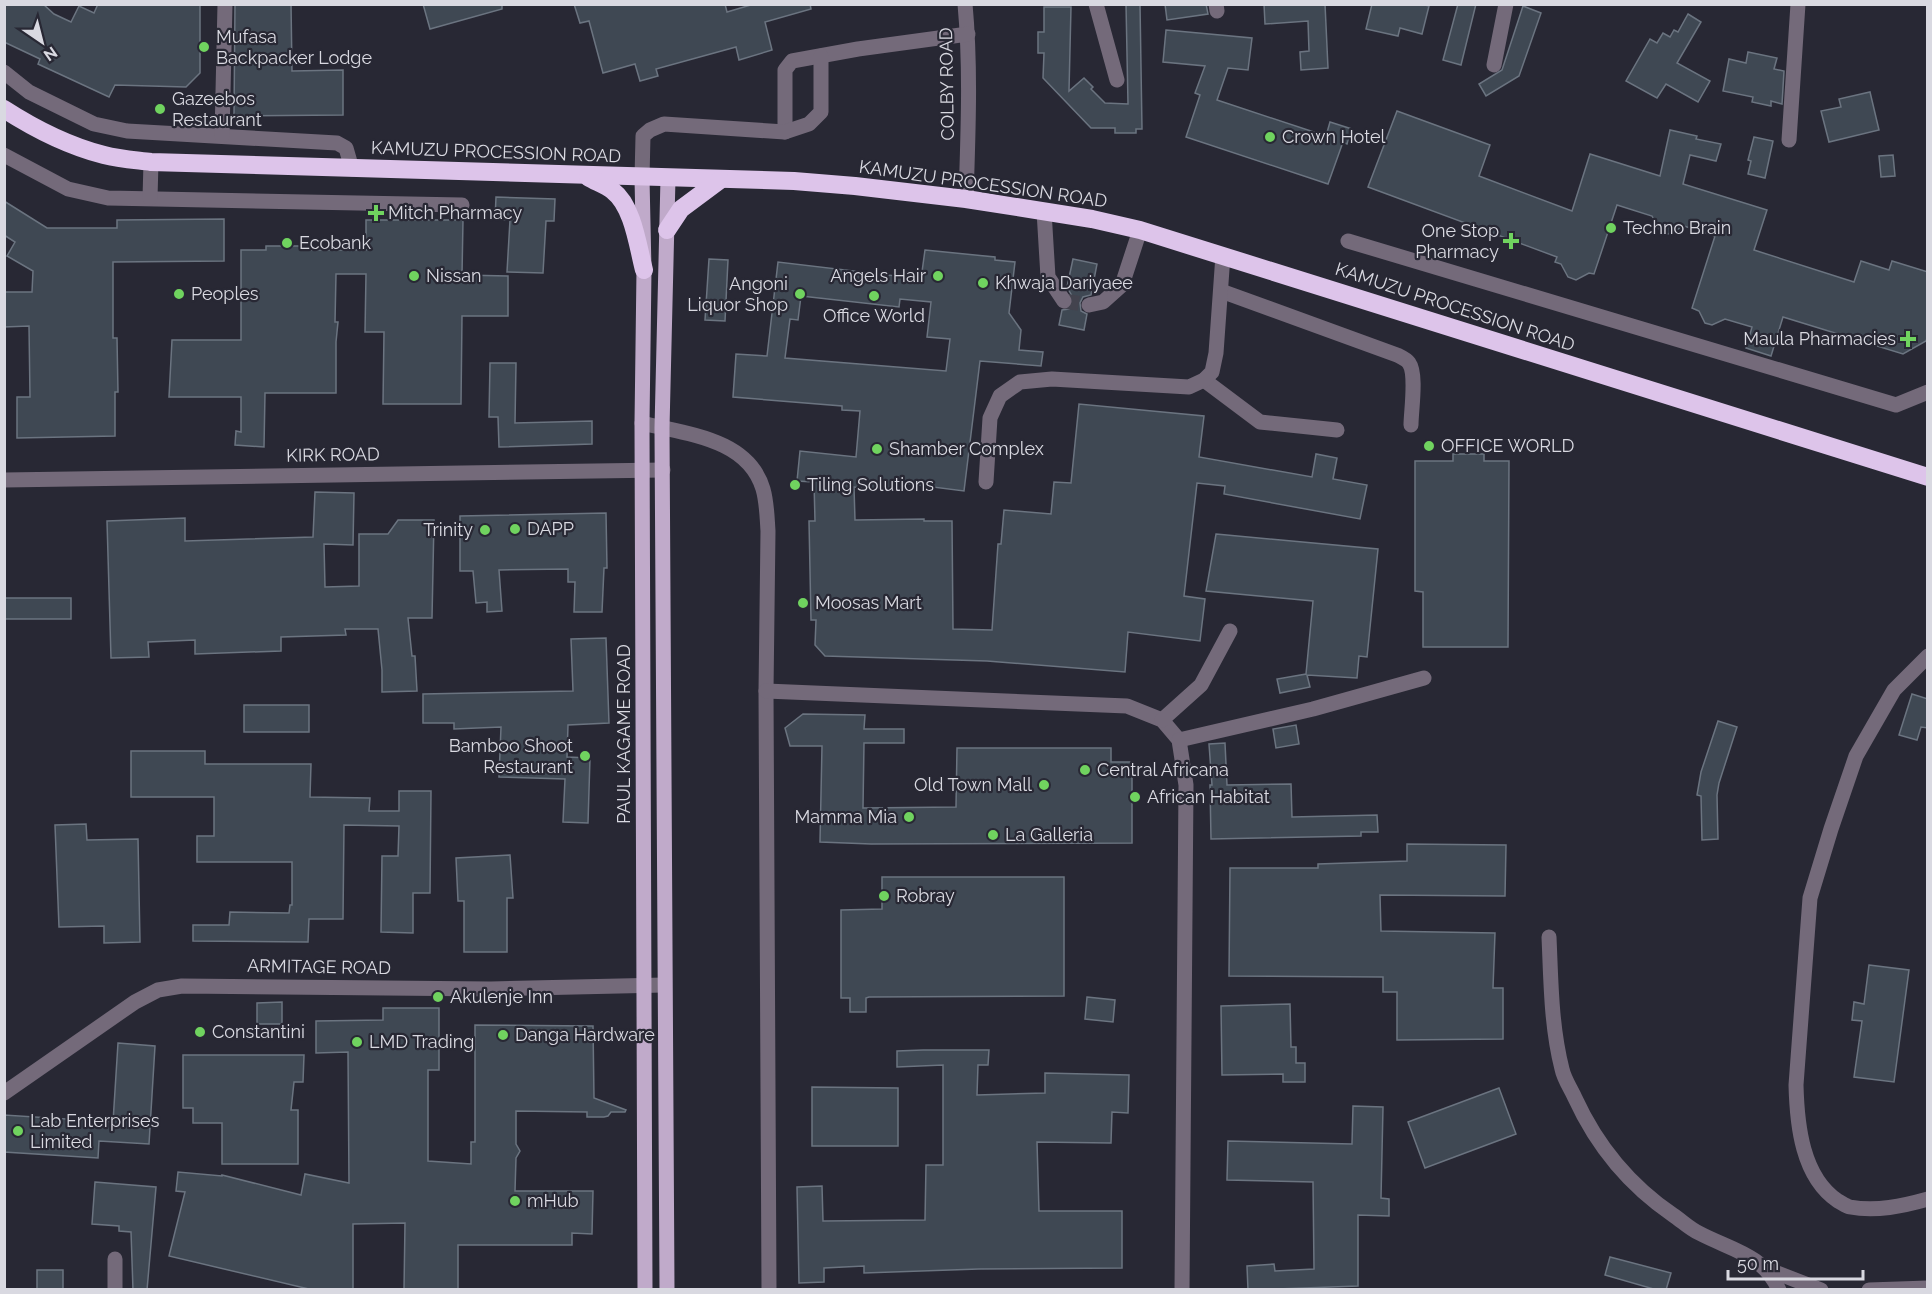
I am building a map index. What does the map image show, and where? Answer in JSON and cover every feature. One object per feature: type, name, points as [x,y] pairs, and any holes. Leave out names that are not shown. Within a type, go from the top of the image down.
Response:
[{"type":"highway","name":"KAMUZU PROCESSION ROAD","points":[[4,109],[28,125],[66,142],[104,155],[151,162],[794,181],[966,199],[1092,219],[1140,230],[1223,255],[1928,477]]},
{"type":"highway","points":[[585,175],[613,191],[622,200],[628,213],[644,270]]},
{"type":"highway","points":[[667,230],[690,200],[720,180]]},
{"type":"main road","name":"PAUL KAGAME ROAD","points":[[642,178],[645,1290]]},
{"type":"main road","points":[[667,1290],[662,428],[668,178]]},
{"type":"street","points":[[222,136],[225,4]]},
{"type":"street","name":"COLBY ROAD","points":[[964,4],[968,34],[966,199]]},
{"type":"street","points":[[1096,4],[1117,80]]},
{"type":"street","points":[[1494,65],[1506,4]]},
{"type":"street","points":[[1789,140],[1798,4]]},
{"type":"street","points":[[785,132],[785,70],[792,62],[968,34]]},
{"type":"street","points":[[642,178],[643,136],[664,124],[785,132],[809,124],[821,112],[821,56]]},
{"type":"street","points":[[4,72],[29,92],[94,124],[127,131],[337,143],[346,147],[352,169]]},
{"type":"street","points":[[4,155],[68,189],[108,198],[462,205]]},
{"type":"street","points":[[150,198],[151,162]]},
{"type":"street","points":[[1044,211],[1048,277],[1064,301]]},
{"type":"street","points":[[1089,305],[1103,302],[1122,285],[1140,230]]},
{"type":"street","points":[[1348,242],[1896,405],[1928,392]]},
{"type":"street","points":[[986,482],[990,418],[1000,396],[1020,382],[1052,379],[1189,387],[1204,380],[1212,372],[1216,353],[1223,255]]},
{"type":"street","points":[[1221,291],[1407,360],[1411,364],[1413,379],[1411,425]]},
{"type":"street","points":[[1204,380],[1260,422],[1337,430]]},
{"type":"street","points":[[642,423],[719,443],[749,463],[763,489],[768,531],[766,691],[769,1290]]},
{"type":"street","name":"KIRK ROAD","points":[[4,480],[663,470]]},
{"type":"street","points":[[1162,720],[1201,685],[1230,632]]},
{"type":"street","points":[[1928,656],[1894,690],[1856,756],[1830,829],[1810,898],[1796,1085],[1797,1115],[1810,1169],[1827,1193],[1848,1207],[1874,1209],[1928,1199]]},
{"type":"street","points":[[1179,740],[1313,709],[1424,678]]},
{"type":"street","points":[[766,691],[1127,706],[1162,720],[1179,740],[1186,785],[1182,1290]]},
{"type":"street","points":[[1549,937],[1553,1016],[1562,1071],[1584,1117],[1604,1150],[1629,1180],[1656,1204],[1698,1233],[1753,1258],[1767,1269],[1821,1290]]},
{"type":"street","name":"ARMITAGE ROAD","points":[[4,1093],[135,1002],[158,990],[182,986],[491,989],[664,985]]},
{"type":"street","points":[[115,1259],[115,1290]]},
{"type":"street","points":[[1767,1269],[1779,1290]]},
{"type":"street","points":[[1869,1290],[1928,1288]]},
{"type":"building","points":[[4,4],[43,4],[54,14],[71,22],[79,6],[94,13],[98,4],[200,4],[200,73],[186,87],[115,85],[109,97],[38,64],[40,59],[4,42]]},
{"type":"building","points":[[235,4],[291,4],[292,71],[343,70],[343,115],[234,116]]},
{"type":"building","points":[[423,4],[502,4],[502,9],[430,29]]},
{"type":"building","points":[[574,4],[725,4],[727,12],[754,4],[810,4],[811,9],[765,22],[772,50],[739,60],[736,47],[656,69],[658,76],[640,81],[635,64],[603,73],[589,21],[580,23]]},
{"type":"building","points":[[1126,4],[1140,4],[1142,129],[1136,129],[1136,133],[1115,133],[1115,128],[1091,128],[1043,78],[1044,53],[1038,53],[1038,32],[1044,32],[1044,7],[1071,7],[1069,91],[1084,78],[1105,103],[1128,104]]},
{"type":"building","points":[[1165,4],[1206,4],[1208,14],[1167,20]]},
{"type":"building","points":[[1264,4],[1325,4],[1328,68],[1301,70],[1300,52],[1309,51],[1308,21],[1265,24]]},
{"type":"building","points":[[1372,4],[1429,6],[1422,34],[1400,28],[1398,36],[1366,29]]},
{"type":"building","points":[[1458,4],[1476,4],[1461,65],[1443,60]]},
{"type":"building","points":[[1523,6],[1541,13],[1519,76],[1486,96],[1479,84],[1502,70]]},
{"type":"building","points":[[1688,14],[1701,22],[1677,63],[1710,81],[1698,102],[1666,84],[1657,98],[1626,81],[1650,39],[1657,43],[1663,33],[1670,37],[1674,30],[1678,32]]},
{"type":"building","points":[[1166,30],[1252,38],[1248,70],[1228,68],[1217,100],[1326,136],[1330,122],[1352,129],[1347,144],[1343,142],[1328,184],[1186,137],[1200,95],[1195,93],[1205,66],[1163,62]]},
{"type":"building","points":[[1748,52],[1777,58],[1774,69],[1784,71],[1782,104],[1771,101],[1771,106],[1752,102],[1753,97],[1723,91],[1729,59],[1746,63]]},
{"type":"building","points":[[1870,92],[1879,130],[1829,142],[1821,111],[1841,107],[1839,99]]},
{"type":"building","points":[[1397,111],[1490,145],[1479,176],[1572,211],[1590,154],[1660,176],[1670,130],[1721,144],[1716,161],[1690,155],[1683,184],[1767,210],[1754,250],[1854,282],[1861,261],[1889,270],[1892,261],[1928,272],[1928,336],[1926,341],[1903,354],[1783,317],[1771,356],[1746,348],[1752,327],[1725,319],[1712,325],[1705,323],[1699,311],[1692,308],[1715,236],[1684,226],[1668,234],[1660,231],[1652,216],[1617,205],[1594,274],[1589,273],[1576,280],[1568,277],[1561,264],[1555,262],[1557,257],[1368,187]]},
{"type":"building","points":[[1754,137],[1773,141],[1765,178],[1748,174],[1751,161],[1748,160]]},
{"type":"building","points":[[1893,155],[1895,176],[1881,177],[1879,156]]},
{"type":"building","points":[[496,197],[555,199],[554,221],[546,221],[543,273],[507,272],[510,220],[495,219]]},
{"type":"building","points":[[4,201],[47,228],[117,228],[117,220],[224,219],[224,261],[113,262],[113,338],[117,338],[118,392],[115,392],[115,436],[17,438],[17,397],[30,397],[29,326],[4,327],[4,292],[32,292],[33,271],[7,256],[15,242],[4,235]]},
{"type":"building","points":[[366,220],[463,220],[462,275],[508,276],[508,316],[462,316],[461,404],[383,404],[384,332],[365,332],[366,274],[336,274],[335,322],[338,322],[336,393],[265,393],[264,447],[235,445],[236,431],[241,432],[241,397],[169,397],[172,340],[241,340],[241,250],[266,250],[266,246],[300,246],[300,250],[366,250]]},
{"type":"building","points":[[925,250],[995,257],[995,260],[1015,262],[1009,313],[1021,330],[1019,350],[1043,352],[1041,366],[980,361],[964,491],[894,482],[893,490],[854,487],[855,520],[952,521],[953,629],[992,630],[998,544],[1001,544],[1004,510],[1051,514],[1054,482],[1071,483],[1079,404],[1204,416],[1199,457],[1312,477],[1316,454],[1337,458],[1333,479],[1367,485],[1360,519],[1224,494],[1225,486],[1197,483],[1184,596],[1205,599],[1200,641],[1128,632],[1125,672],[987,661],[825,656],[815,645],[816,620],[811,620],[809,521],[815,521],[814,482],[797,481],[800,451],[856,457],[860,411],[842,410],[842,406],[733,397],[736,354],[767,356],[778,262],[921,279]],"holes":[[[801,296],[899,307],[900,299],[931,302],[927,337],[950,339],[946,371],[785,358],[790,319],[798,320]]]},
{"type":"building","points":[[709,259],[728,260],[725,321],[705,320]]},
{"type":"building","points":[[1073,259],[1097,264],[1091,295],[1083,297],[1080,303],[1081,311],[1087,314],[1084,330],[1059,325],[1062,310],[1069,309],[1073,305],[1072,296],[1067,287]]},
{"type":"building","points":[[490,363],[516,363],[515,423],[592,421],[592,444],[499,447],[498,417],[489,417]]},
{"type":"building","points":[[1453,454],[1484,454],[1484,461],[1509,461],[1508,647],[1423,647],[1423,592],[1415,591],[1415,461],[1453,461]]},
{"type":"building","points":[[315,492],[354,493],[353,545],[324,544],[325,587],[359,586],[359,534],[388,534],[398,520],[434,520],[432,618],[408,618],[412,656],[415,656],[417,691],[382,692],[378,629],[345,629],[346,635],[281,637],[281,651],[195,654],[195,640],[148,642],[149,657],[111,658],[107,521],[185,518],[185,541],[313,537]]},
{"type":"building","points":[[606,513],[607,568],[604,568],[602,612],[574,612],[575,582],[568,582],[568,569],[499,570],[502,611],[487,612],[487,602],[476,603],[473,571],[460,571],[460,516]]},
{"type":"building","points":[[1216,534],[1378,549],[1367,657],[1359,656],[1357,678],[1307,675],[1310,687],[1280,693],[1277,679],[1306,674],[1313,601],[1206,591]]},
{"type":"building","points":[[4,598],[71,598],[71,619],[4,619]]},
{"type":"building","points":[[606,638],[609,723],[568,725],[567,757],[590,758],[588,823],[563,822],[565,779],[499,777],[501,727],[454,729],[454,723],[423,723],[423,694],[573,691],[571,639]]},
{"type":"building","points":[[1912,694],[1928,699],[1928,728],[1921,727],[1917,740],[1899,735]]},
{"type":"building","points":[[244,705],[309,705],[309,732],[244,732]]},
{"type":"building","name":"Old Town Mall","points":[[803,714],[865,715],[864,729],[904,729],[904,743],[864,743],[863,808],[956,807],[957,748],[1111,748],[1111,762],[1132,762],[1132,843],[871,844],[820,842],[822,746],[790,746],[785,728]]},
{"type":"building","points":[[1718,721],[1737,727],[1719,783],[1718,839],[1702,840],[1701,796],[1697,795],[1701,772]]},
{"type":"building","points":[[1296,725],[1299,744],[1276,748],[1273,729]]},
{"type":"building","points":[[1225,743],[1227,785],[1291,784],[1292,817],[1377,815],[1378,832],[1361,832],[1361,836],[1211,839],[1210,785],[1212,785],[1209,744]]},
{"type":"building","points":[[131,751],[205,751],[205,764],[311,764],[310,797],[370,798],[369,811],[399,811],[399,791],[431,791],[430,893],[413,893],[413,933],[381,932],[382,856],[398,856],[399,826],[344,825],[343,919],[309,919],[308,942],[193,941],[193,925],[229,925],[230,912],[289,913],[290,905],[292,905],[292,862],[197,862],[197,836],[214,836],[214,797],[131,797]]},
{"type":"building","points":[[86,824],[87,840],[138,839],[140,942],[104,943],[104,926],[59,927],[55,825]]},
{"type":"building","points":[[1407,844],[1506,845],[1505,896],[1380,895],[1381,931],[1495,933],[1493,988],[1503,988],[1503,1039],[1397,1040],[1397,992],[1383,992],[1383,977],[1229,976],[1230,868],[1318,868],[1318,864],[1407,861]]},
{"type":"building","points":[[510,855],[513,898],[507,898],[507,952],[464,952],[464,901],[458,901],[456,858]]},
{"type":"building","points":[[882,877],[1064,877],[1064,996],[869,997],[866,998],[866,1012],[850,1012],[850,998],[841,998],[841,910],[882,909]]},
{"type":"building","points":[[1869,965],[1909,970],[1894,1082],[1854,1077],[1862,1021],[1852,1020],[1854,1002],[1864,1004]]},
{"type":"building","points":[[1087,997],[1115,1000],[1113,1022],[1085,1019]]},
{"type":"building","points":[[282,1002],[282,1024],[257,1024],[257,1003]]},
{"type":"building","points":[[1290,1004],[1291,1047],[1296,1047],[1296,1063],[1305,1063],[1305,1082],[1283,1082],[1283,1074],[1222,1075],[1221,1006]]},
{"type":"building","points":[[383,1008],[439,1008],[439,1070],[428,1070],[428,1161],[471,1164],[471,1142],[475,1142],[475,1025],[593,1026],[594,1098],[626,1110],[625,1112],[611,1112],[604,1117],[587,1117],[587,1112],[516,1111],[516,1144],[520,1151],[516,1158],[515,1191],[593,1191],[592,1234],[572,1233],[572,1245],[458,1245],[458,1290],[404,1290],[405,1223],[353,1224],[353,1290],[313,1290],[169,1256],[185,1192],[176,1191],[178,1172],[222,1175],[301,1195],[305,1174],[349,1183],[348,1052],[316,1053],[316,1021],[383,1020]]},
{"type":"building","points":[[118,1043],[155,1046],[149,1144],[99,1141],[98,1158],[4,1152],[4,1115],[113,1122]]},
{"type":"building","points":[[989,1050],[988,1065],[978,1065],[977,1095],[1045,1093],[1045,1073],[1129,1075],[1128,1113],[1112,1112],[1111,1143],[1037,1142],[1039,1211],[1122,1211],[1122,1268],[864,1273],[864,1266],[824,1268],[824,1282],[799,1283],[797,1187],[822,1186],[823,1221],[925,1220],[926,1165],[943,1165],[943,1065],[897,1067],[897,1051]]},
{"type":"building","points":[[183,1055],[304,1055],[303,1082],[294,1082],[291,1110],[298,1110],[298,1164],[222,1164],[222,1123],[193,1123],[193,1108],[183,1108]]},
{"type":"building","points":[[812,1087],[898,1088],[898,1146],[812,1146]]},
{"type":"building","points":[[1499,1088],[1516,1134],[1425,1168],[1408,1122]]},
{"type":"building","points":[[1353,1106],[1383,1107],[1381,1198],[1389,1199],[1389,1216],[1358,1215],[1358,1286],[1248,1290],[1247,1266],[1274,1264],[1275,1271],[1314,1269],[1313,1182],[1227,1180],[1228,1141],[1352,1144]]},
{"type":"building","points":[[95,1182],[156,1187],[147,1290],[133,1290],[131,1232],[119,1231],[119,1226],[92,1224]]},
{"type":"building","points":[[1610,1257],[1671,1273],[1666,1290],[1657,1290],[1605,1275]]},
{"type":"building","points":[[37,1270],[63,1270],[63,1290],[37,1290]]},
{"type":"tunnel","points":[[1064,301],[1089,305]]},
{"type":"place","name":"Mufasa Backpacker Lodge","points":[[204,47]]},
{"type":"place","name":"Gazeebos Restaurant","points":[[160,109]]},
{"type":"place","name":"Crown Hotel","points":[[1270,137]]},
{"type":"place","name":"Mitch Pharmacy","points":[[376,213]]},
{"type":"place","name":"Techno Brain","points":[[1611,228]]},
{"type":"place","name":"One Stop Pharmacy","points":[[1511,241]]},
{"type":"place","name":"Ecobank","points":[[287,243]]},
{"type":"place","name":"Nissan","points":[[414,276]]},
{"type":"place","name":"Angels Hair","points":[[938,276]]},
{"type":"place","name":"Khwaja Dariyaee","points":[[983,283]]},
{"type":"place","name":"Peoples","points":[[179,294]]},
{"type":"place","name":"Angoni Liquor Shop","points":[[800,294]]},
{"type":"place","name":"Office World","points":[[874,296]]},
{"type":"place","name":"Maula Pharmacies","points":[[1908,339]]},
{"type":"place","name":"OFFICE WORLD","points":[[1429,446]]},
{"type":"place","name":"Shamber Complex","points":[[877,449]]},
{"type":"place","name":"Tiling Solutions","points":[[795,485]]},
{"type":"place","name":"DAPP","points":[[515,529]]},
{"type":"place","name":"Trinity","points":[[485,530]]},
{"type":"place","name":"Moosas Mart","points":[[803,603]]},
{"type":"place","name":"Bamboo Shoot Restaurant","points":[[585,756]]},
{"type":"place","name":"Central Africana","points":[[1085,770]]},
{"type":"place","name":"Old Town Mall","points":[[1044,785]]},
{"type":"place","name":"African Habitat","points":[[1135,797]]},
{"type":"place","name":"Mamma Mia","points":[[909,817]]},
{"type":"place","name":"La Galleria","points":[[993,835]]},
{"type":"place","name":"Robray","points":[[884,896]]},
{"type":"place","name":"Akulenje Inn","points":[[438,997]]},
{"type":"place","name":"Constantini","points":[[200,1032]]},
{"type":"place","name":"Danga Hardware","points":[[503,1035]]},
{"type":"place","name":"LMD Trading","points":[[357,1042]]},
{"type":"place","name":"Lab Enterprises Limited","points":[[18,1131]]},
{"type":"place","name":"mHub","points":[[515,1201]]}]
